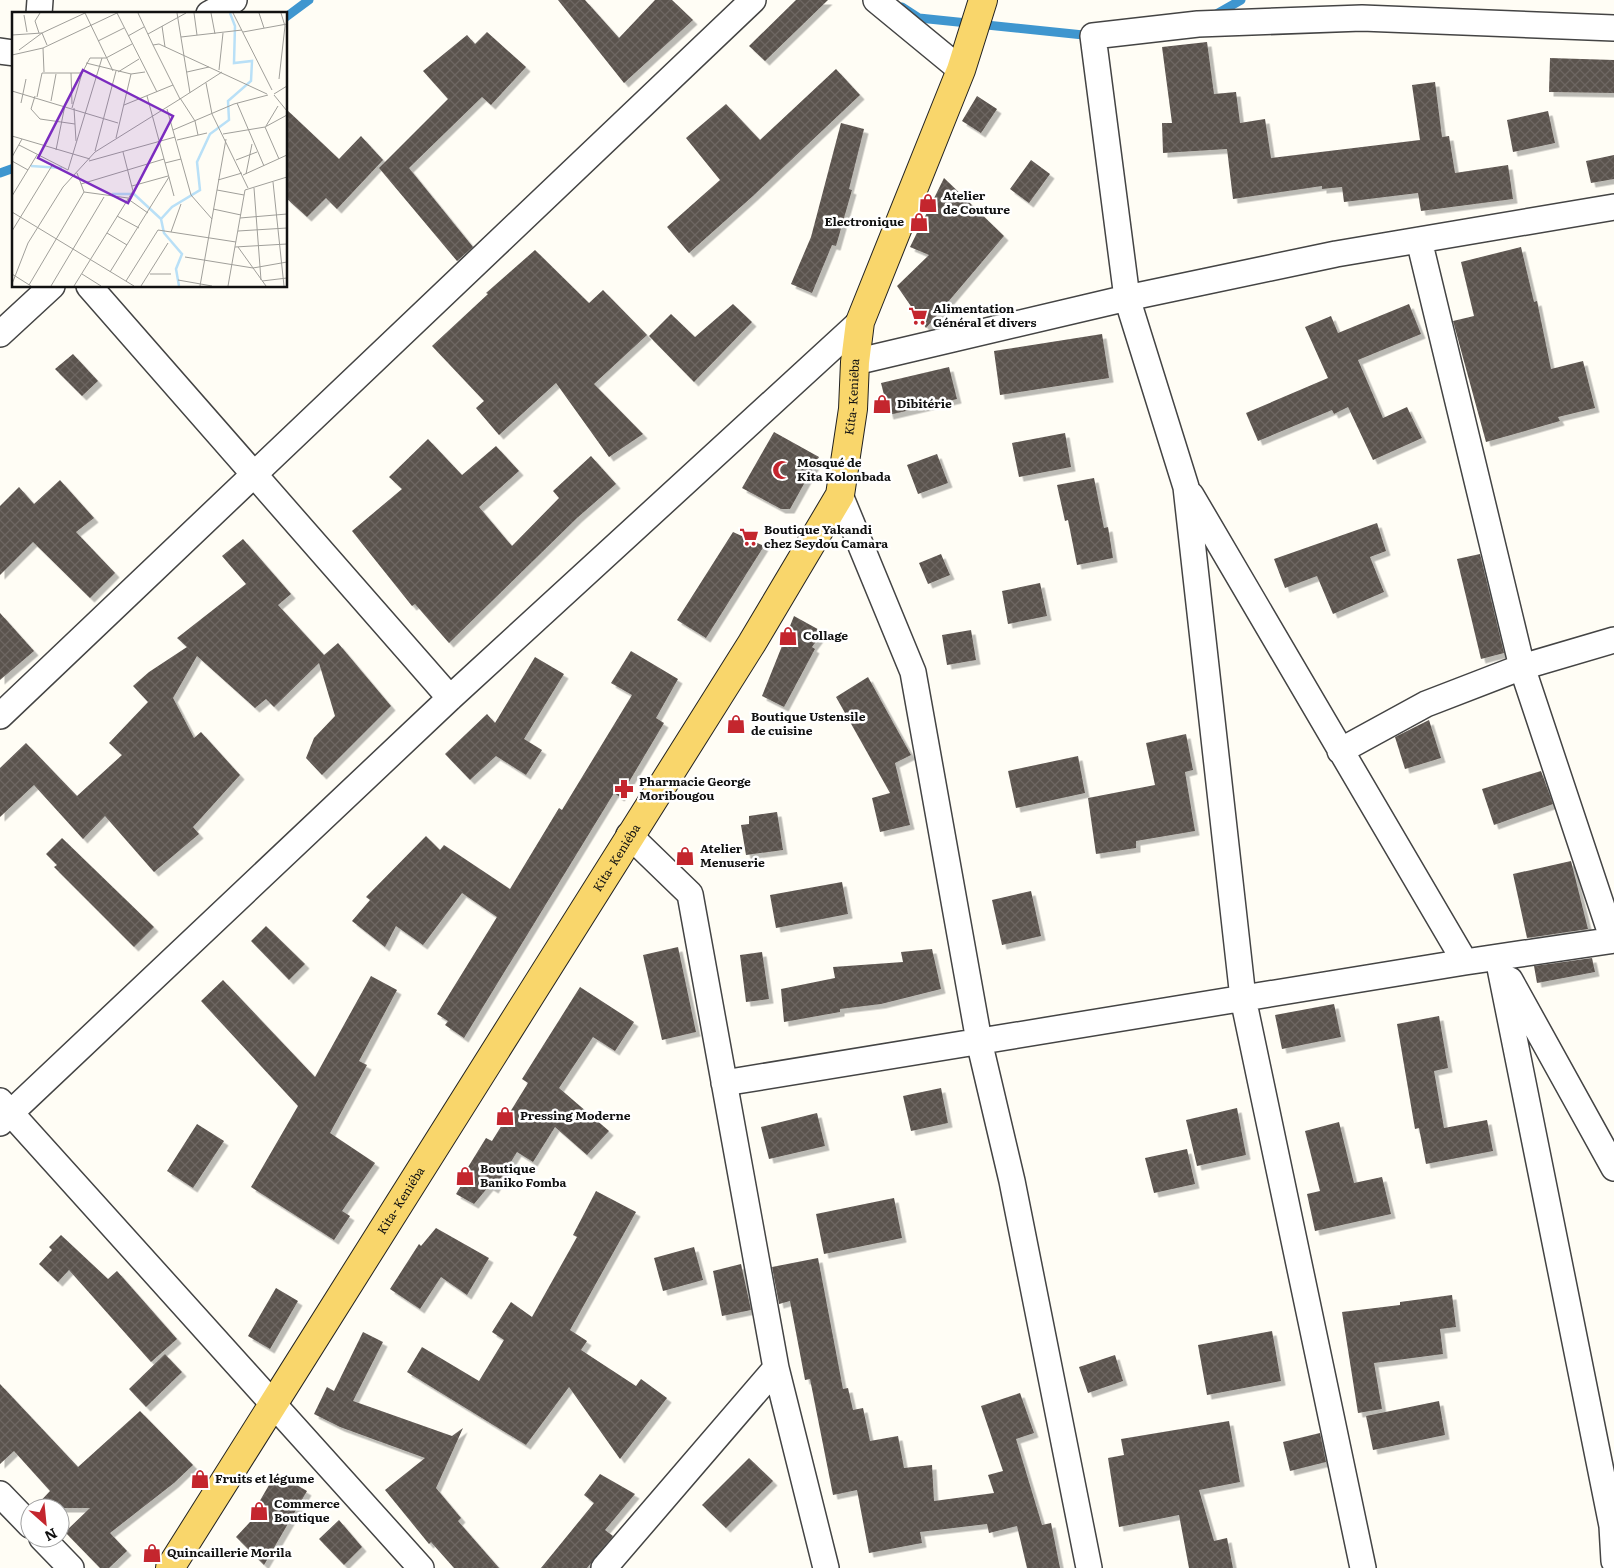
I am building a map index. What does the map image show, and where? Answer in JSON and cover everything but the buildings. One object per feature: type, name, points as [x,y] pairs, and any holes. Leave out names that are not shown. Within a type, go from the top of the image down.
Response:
[{"type":"main road","name":"Kita- Keniéba","points":[[170,1568],[629,835],[752,643],[840,495],[853,409],[855,362],[860,322],[961,70],[983,0]]},
{"type":"street","points":[[213,12],[234,0]]},
{"type":"street","points":[[0,716],[255,476],[753,0]]},
{"type":"street","points":[[876,0],[961,70]]},
{"type":"street","points":[[1363,1568],[1243,998],[1186,487],[1127,298],[1093,36],[1362,9],[1614,28]]},
{"type":"street","points":[[855,362],[1127,298],[1326,256],[1614,207]]},
{"type":"street","points":[[724,1083],[1465,962],[1613,940],[1522,667],[1419,240]]},
{"type":"street","points":[[0,334],[50,288]]},
{"type":"street","points":[[91,288],[450,698]]},
{"type":"street","points":[[421,1568],[273,1404],[4,1113],[450,698],[860,322]]},
{"type":"street","points":[[1186,487],[1465,962]]},
{"type":"street","points":[[840,495],[912,672],[979,1041],[1012,1181],[1090,1568]]},
{"type":"street","points":[[1340,751],[1426,704],[1522,667],[1614,640]]},
{"type":"street","points":[[629,835],[690,894],[776,1368],[826,1568]]},
{"type":"street","points":[[1498,958],[1614,1168]]},
{"type":"street","points":[[1498,958],[1613,1526],[1614,1560]]},
{"type":"street","points":[[604,1568],[776,1368]]},
{"type":"street","points":[[0,1494],[20,1515]]},
{"type":"street","points":[[52,1548],[71,1568]]},
{"type":"waterway","points":[[288,16],[309,0]]},
{"type":"waterway","points":[[1213,16],[1241,0]]},
{"type":"waterway","points":[[902,7],[919,18],[1093,36]]},
{"type":"waterway","points":[[0,173],[12,169]]},
{"type":"place","name":"Atelier de Couture","points":[[928,203]]},
{"type":"place","name":"Electronique","points":[[919,222]]},
{"type":"place","name":"Alimentation Général et divers","points":[[918,316]]},
{"type":"place","name":"Dibitérie","points":[[882,404]]},
{"type":"place","name":"Mosqué de Kita Kolonbada","points":[[782,470]]},
{"type":"place","name":"Boutique Yakandi chez Seydou Camara","points":[[749,537]]},
{"type":"place","name":"Collage","points":[[788,636]]},
{"type":"place","name":"Boutique Ustensile de cuisine","points":[[736,724]]},
{"type":"place","name":"Pharmacie George Moribougou","points":[[624,789]]},
{"type":"place","name":"Atelier Menuserie","points":[[685,856]]},
{"type":"place","name":"Pressing Moderne","points":[[505,1116]]},
{"type":"place","name":"Boutique Baniko Fomba","points":[[465,1176]]},
{"type":"place","name":"Fruits et légume","points":[[200,1479]]},
{"type":"place","name":"Commerce Boutique","points":[[259,1511]]},
{"type":"place","name":"Quincaillerie Morila","points":[[152,1553]]}]
